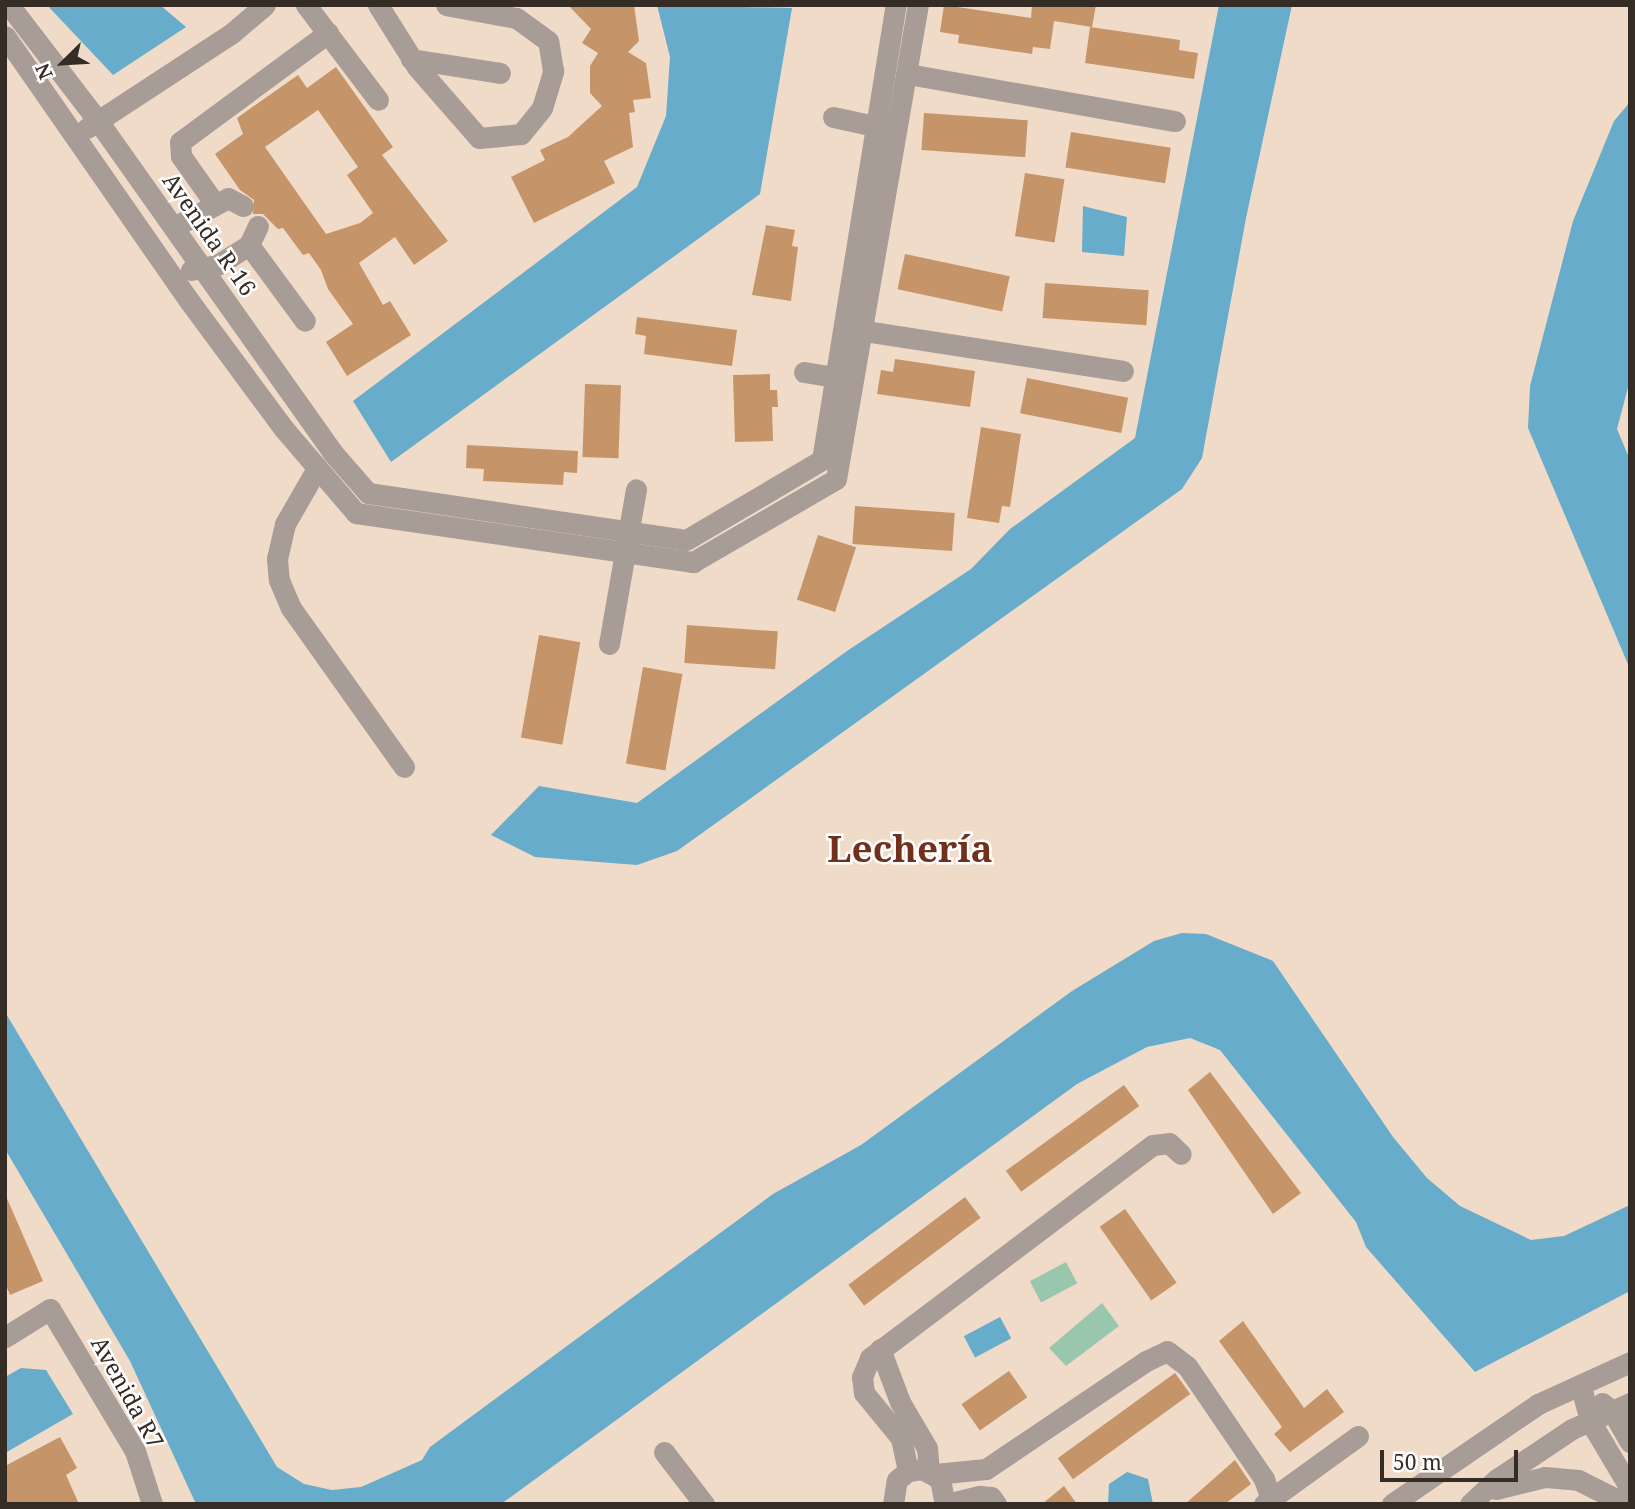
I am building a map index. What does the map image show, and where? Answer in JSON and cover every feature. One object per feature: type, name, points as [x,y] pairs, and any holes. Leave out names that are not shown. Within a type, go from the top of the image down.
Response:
[{"type":"street","name":"Avenida R-16","points":[[9,5],[98,121],[332,452],[368,493]]},
{"type":"street","points":[[77,135],[232,33],[265,5]]},
{"type":"street","points":[[306,5],[378,100]]},
{"type":"street","points":[[378,5],[411,59],[479,138],[521,134],[542,108],[553,71],[548,41],[516,18],[446,5]]},
{"type":"street","points":[[356,513],[368,493],[628,544],[694,562],[836,479],[846,379],[888,128],[896,5]]},
{"type":"street","points":[[888,128],[908,74],[918,5]]},
{"type":"street","points":[[215,204],[181,156],[180,142],[328,33]]},
{"type":"street","points":[[5,36],[77,135],[171,273],[316,470],[356,513],[628,544]]},
{"type":"street","points":[[411,59],[500,73]]},
{"type":"street","points":[[908,74],[1175,121]]},
{"type":"street","points":[[833,117],[888,128]]},
{"type":"street","points":[[174,227],[228,198],[243,206]]},
{"type":"street","points":[[846,379],[865,331],[876,202]]},
{"type":"street","points":[[171,273],[203,269],[253,236],[305,321]]},
{"type":"street","points":[[865,331],[1123,371]]},
{"type":"street","points":[[804,372],[846,379]]},
{"type":"street","points":[[316,470],[285,524],[277,559],[279,580],[291,608],[404,767]]},
{"type":"street","points":[[609,644],[636,489]]},
{"type":"street","points":[[996,1504],[991,1497],[980,1496],[956,1498],[946,1504],[944,1485],[924,1472],[901,1438],[864,1393],[865,1367],[880,1349],[1153,1144],[1170,1143],[1181,1154]]},
{"type":"street","name":"Avenida R7","points":[[5,1338],[50,1309],[135,1451],[152,1504]]},
{"type":"street","points":[[880,1349],[900,1402],[927,1448],[924,1472]]},
{"type":"street","points":[[891,1503],[897,1480],[924,1472],[986,1469],[1146,1361],[1167,1351],[1187,1366],[1265,1479],[1268,1501],[1358,1436]]},
{"type":"street","points":[[1392,1504],[1538,1404],[1581,1387],[1630,1362]]},
{"type":"street","points":[[1581,1387],[1621,1407],[1630,1442]]},
{"type":"street","points":[[1581,1387],[1590,1421],[1630,1488]]},
{"type":"street","points":[[1476,1499],[1497,1479],[1590,1421],[1621,1407]]},
{"type":"street","points":[[664,1452],[704,1504]]},
{"type":"street","points":[[1476,1499],[1512,1482],[1545,1477],[1578,1480],[1626,1504]]},
{"type":"green space","points":[[1066,1262],[1077,1283],[1041,1302],[1030,1281]]},
{"type":"green space","points":[[1102,1303],[1119,1326],[1066,1366],[1049,1348]]},
{"type":"water","points":[[47,5],[160,5],[186,27],[113,75]]},
{"type":"water","points":[[657,5],[792,8],[760,194],[391,462],[353,401],[637,187],[666,116],[670,57]]},
{"type":"water","points":[[1219,5],[1292,5],[1246,218],[1202,458],[1182,489],[677,851],[637,865],[535,857],[491,835],[539,786],[637,803],[847,651],[971,569],[1010,529],[1135,438]]},
{"type":"water","points":[[1630,102],[1630,380],[1617,429],[1630,460],[1630,669],[1528,428],[1530,386],[1573,221],[1614,121]]},
{"type":"water","points":[[1083,206],[1127,217],[1124,256],[1082,252]]},
{"type":"water","points":[[1182,933],[1206,934],[1273,961],[1393,1137],[1427,1178],[1460,1206],[1531,1240],[1564,1236],[1630,1205],[1630,1291],[1475,1372],[1366,1247],[1356,1222],[1220,1050],[1190,1038],[1147,1047],[1077,1084],[501,1504],[196,1504],[130,1361],[5,1149],[5,1012],[277,1467],[304,1484],[332,1490],[361,1487],[422,1460],[430,1447],[773,1194],[861,1145],[1072,991],[1154,941]]},
{"type":"water","points":[[1000,1317],[1011,1338],[975,1357],[964,1336]]},
{"type":"water","points":[[21,1368],[46,1370],[73,1414],[5,1453],[5,1377]]},
{"type":"water","points":[[1127,1472],[1148,1479],[1153,1504],[1108,1504],[1109,1484]]},
{"type":"building","points":[[568,5],[634,5],[639,41],[628,52],[646,63],[651,98],[633,100],[635,112],[629,113],[633,147],[604,161],[615,183],[534,223],[511,177],[545,160],[540,150],[568,137],[602,106],[590,93],[590,66],[598,53],[582,43],[591,29]]},
{"type":"building","points":[[944,5],[1031,18],[1032,5],[1096,5],[1092,27],[1054,21],[1050,49],[1033,47],[1032,54],[958,43],[959,35],[940,32]]},
{"type":"building","points":[[1090,27],[1180,40],[1179,50],[1198,53],[1194,79],[1085,63]]},
{"type":"building","points":[[336,67],[393,147],[382,155],[448,241],[414,265],[395,237],[359,263],[383,305],[390,301],[411,335],[347,376],[326,342],[353,324],[328,289],[321,270],[309,253],[303,255],[283,228],[278,229],[263,214],[253,214],[254,200],[240,190],[215,154],[243,134],[237,118],[298,75],[307,88]],"holes":[[[318,110],[358,167],[347,175],[373,213],[360,223],[326,234],[265,147]]]},
{"type":"building","points":[[924,113],[1028,120],[1025,157],[921,150]]},
{"type":"building","points":[[1071,132],[1171,148],[1165,183],[1065,168]]},
{"type":"building","points":[[1025,173],[1065,179],[1054,242],[1015,236]]},
{"type":"building","points":[[766,225],[795,230],[792,246],[798,247],[791,301],[752,295]]},
{"type":"building","points":[[905,254],[1010,276],[1002,311],[898,289]]},
{"type":"building","points":[[1045,283],[1149,290],[1146,325],[1043,318]]},
{"type":"building","points":[[637,317],[737,330],[732,366],[644,354],[646,336],[635,334]]},
{"type":"building","points":[[895,359],[975,371],[970,407],[877,394],[881,370],[893,372]]},
{"type":"building","points":[[770,374],[770,390],[777,390],[778,407],[772,407],[773,441],[735,442],[733,375]]},
{"type":"building","points":[[1027,378],[1128,398],[1121,433],[1020,413]]},
{"type":"building","points":[[585,384],[621,385],[618,458],[582,457]]},
{"type":"building","points":[[981,427],[1021,434],[1010,507],[1002,506],[999,523],[967,518]]},
{"type":"building","points":[[467,445],[578,451],[577,473],[564,472],[563,485],[483,481],[484,469],[466,468]]},
{"type":"building","points":[[855,506],[955,513],[952,551],[852,544]]},
{"type":"building","points":[[818,535],[856,547],[835,612],[797,600]]},
{"type":"building","points":[[687,625],[778,631],[775,669],[684,663]]},
{"type":"building","points":[[539,635],[580,642],[562,745],[521,737]]},
{"type":"building","points":[[643,667],[682,674],[665,770],[626,764]]},
{"type":"building","points":[[1210,1072],[1301,1193],[1273,1214],[1188,1090]]},
{"type":"building","points":[[1124,1085],[1139,1106],[1021,1192],[1006,1171]]},
{"type":"building","points":[[5,1194],[43,1281],[10,1295],[5,1283]]},
{"type":"building","points":[[965,1197],[981,1218],[864,1306],[848,1285]]},
{"type":"building","points":[[1125,1209],[1177,1283],[1151,1301],[1100,1227]]},
{"type":"building","points":[[1243,1321],[1304,1408],[1327,1389],[1344,1412],[1290,1452],[1274,1434],[1282,1427],[1219,1341]]},
{"type":"building","points":[[1009,1371],[1027,1397],[980,1430],[961,1404]]},
{"type":"building","points":[[1175,1373],[1190,1394],[1073,1479],[1058,1458]]},
{"type":"building","points":[[60,1437],[77,1468],[66,1475],[79,1504],[5,1504],[5,1466]]},
{"type":"building","points":[[1235,1460],[1251,1484],[1225,1504],[1185,1504]]},
{"type":"building","points":[[1064,1486],[1077,1504],[1042,1504]]},
{"type":"district","name":"Lechería","points":[[910,848]]}]
